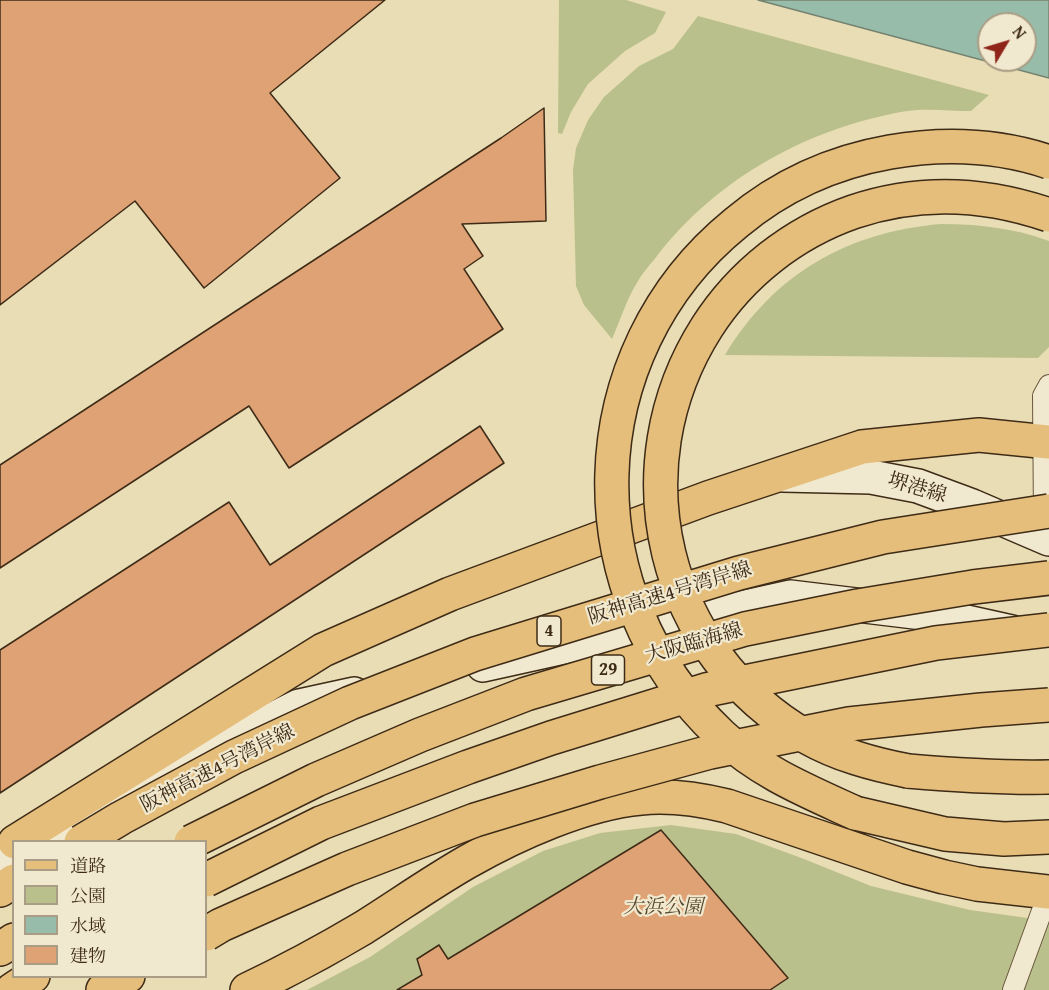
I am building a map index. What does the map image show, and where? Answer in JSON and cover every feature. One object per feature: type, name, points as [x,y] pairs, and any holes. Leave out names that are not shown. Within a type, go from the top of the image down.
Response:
[{"type":"main road","points":[[1049,162],[996,149],[953,146],[910,148],[868,156],[826,169],[788,187],[751,210],[718,237],[689,268],[664,303],[643,340],[627,381],[617,422],[612,465],[612,508],[618,550],[629,592],[645,632],[667,670],[692,704],[722,736],[756,762],[792,785],[855,813],[945,834],[1004,839],[1049,837]]},
{"type":"main road","points":[[1049,215],[996,200],[951,197],[916,198],[863,209],[814,229],[790,243],[749,276],[730,296],[709,324],[687,363],[669,413],[663,440],[660,494],[662,520],[674,573],[695,622],[720,660],[743,687],[784,722],[831,748],[856,758],[899,770],[966,776],[1049,777]]},
{"type":"main road","points":[[17,840],[322,650],[450,594],[708,498],[862,447],[979,435],[1049,442]]},
{"type":"main road","name":"阪神高速4号湾岸線","points":[[84,840],[234,758],[350,703],[475,654],[610,611],[761,567],[883,537],[1048,529]]},
{"type":"main road","name":"大阪臨海線","points":[[195,840],[316,780],[399,744],[526,694],[745,629],[858,606],[973,587],[1049,578]]},
{"type":"main road","name":"29","points":[[207,880],[321,823],[468,767],[551,738],[706,690],[936,643],[1049,630]]},
{"type":"main road","points":[[207,933],[347,869],[475,820],[699,755],[849,724],[1049,705]]},
{"type":"main road","points":[[248,990],[301,964],[365,927],[467,862],[515,837],[599,806],[642,798],[674,797],[727,806],[944,877],[1046,900]]},
{"type":"main road","points":[[12,990],[30,978]]},
{"type":"main road","points":[[103,990],[124,978]]},
{"type":"street","name":"堺港線","points":[[778,475],[871,477],[918,486],[972,506],[1048,529]]},
{"type":"street","points":[[1048,529],[1049,591]]},
{"type":"street","points":[[47,840],[165,774],[299,706],[790,597],[931,614],[1049,640]]},
{"type":"lane","points":[[1048,529],[1043,396],[1049,385]]},
{"type":"lane","points":[[1013,990],[1046,900]]},
{"type":"green space","points":[[559,0],[626,0],[666,12],[655,33],[625,51],[588,84],[571,112],[562,134],[558,133]]},
{"type":"green space","points":[[698,16],[989,95],[971,111],[907,111],[835,129],[768,160],[737,180],[681,228],[645,271],[630,295],[612,339],[584,305],[576,286],[573,170],[576,148],[588,120],[604,97],[639,66],[673,49]]},
{"type":"green space","points":[[941,224],[996,228],[1049,241],[1049,347],[1038,358],[725,355],[744,326],[766,301],[816,262],[874,236]]},
{"type":"green space","name":"大浜公園","points":[[671,825],[736,834],[871,886],[970,910],[1049,921],[1049,990],[307,990],[370,957],[473,887],[543,851],[600,833]]},
{"type":"water","points":[[758,0],[1049,0],[1049,78],[1027,72],[1037,72],[1037,12],[977,12],[977,59]]},
{"type":"building","points":[[0,0],[385,0],[270,93],[340,178],[204,288],[135,201],[0,305]]},
{"type":"building","points":[[544,108],[546,221],[462,224],[483,256],[464,269],[503,329],[289,468],[249,406],[0,568],[0,465]]},
{"type":"building","points":[[480,426],[504,463],[0,793],[0,650],[229,502],[270,565]]},
{"type":"building","points":[[661,830],[788,978],[770,990],[397,990],[422,975],[417,959],[439,945],[448,959]]}]
